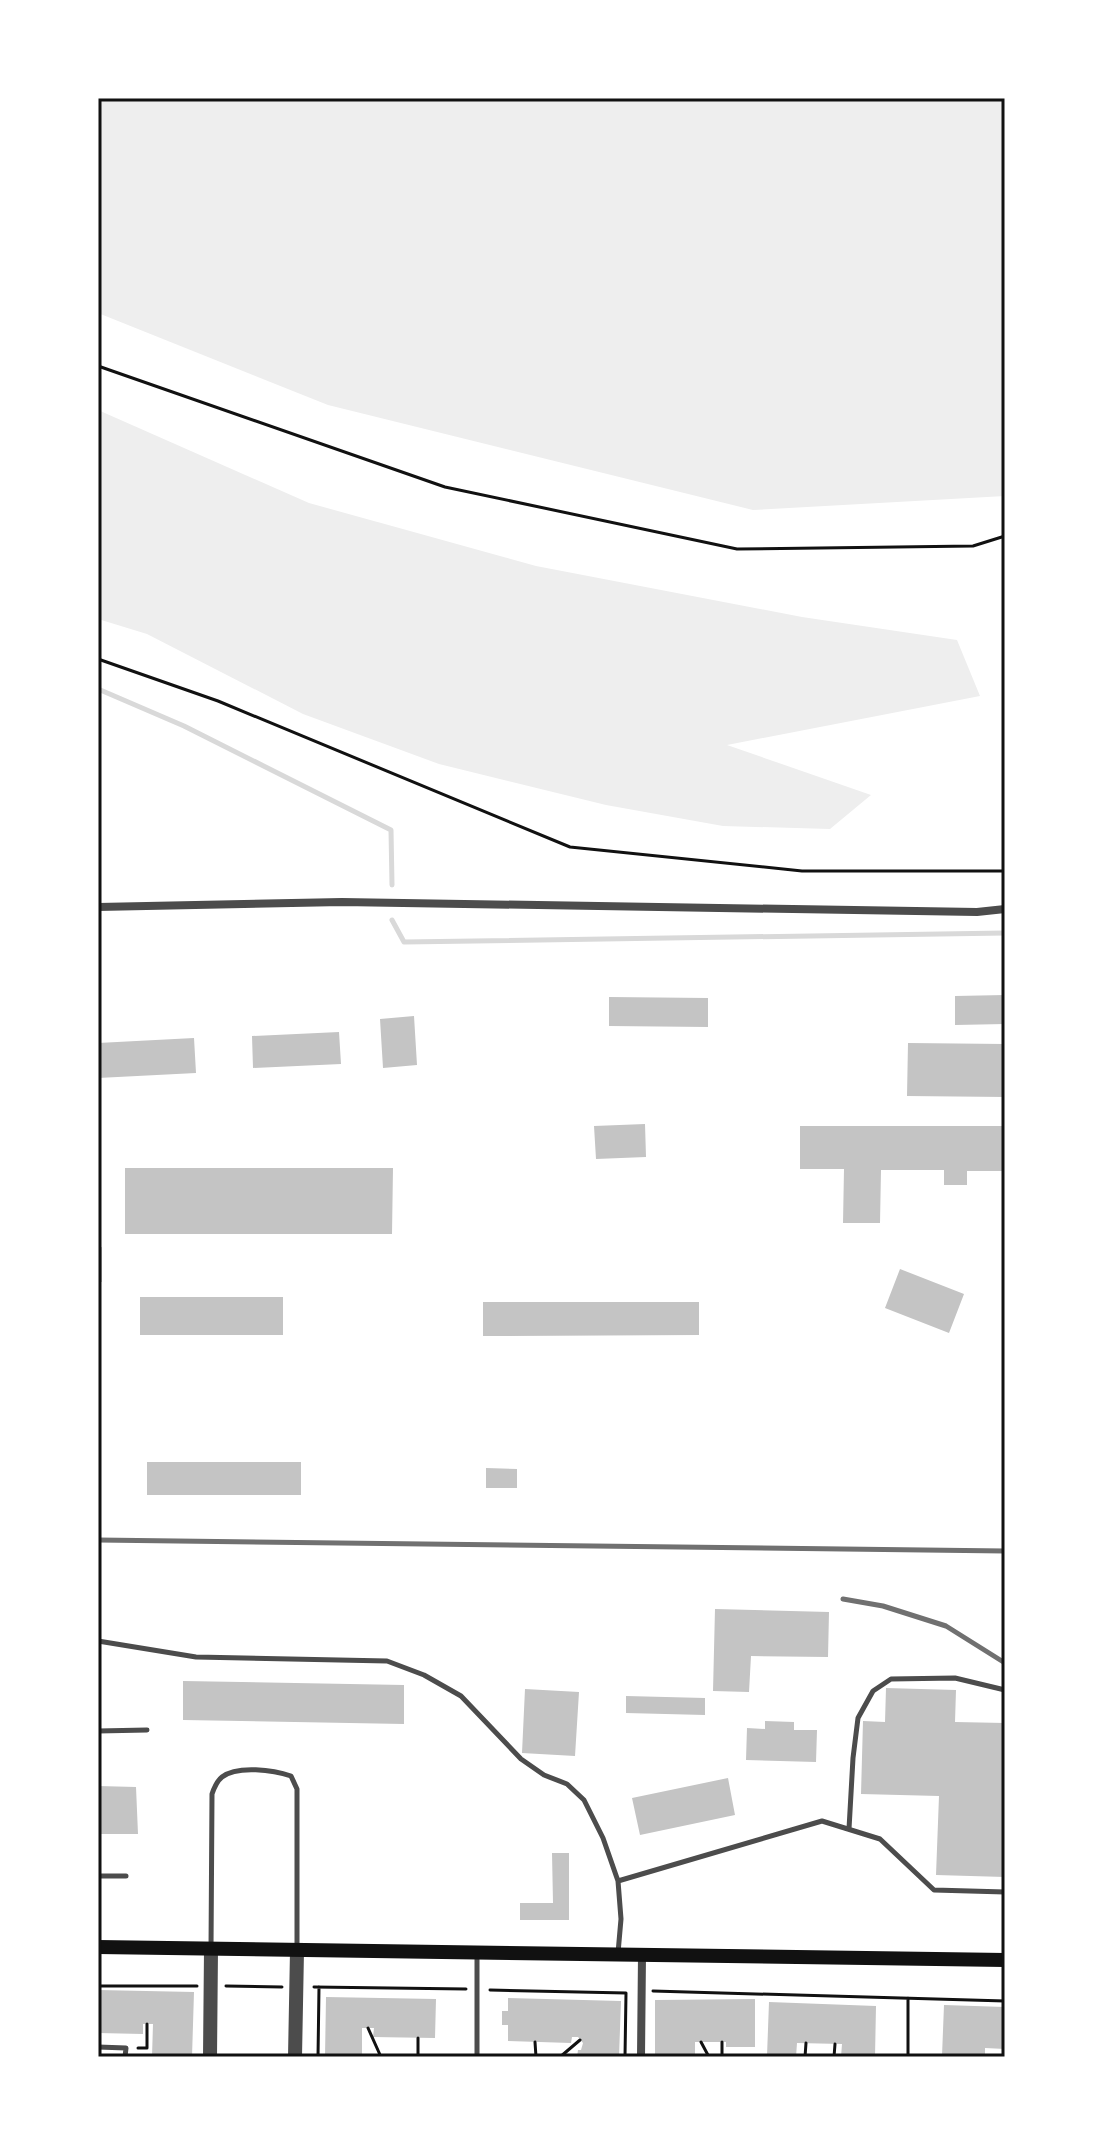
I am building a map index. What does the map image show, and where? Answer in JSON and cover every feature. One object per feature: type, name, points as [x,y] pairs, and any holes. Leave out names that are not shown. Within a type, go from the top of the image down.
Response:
[{"type":"main road","points":[[98,1947],[1005,1960]]},
{"type":"street","points":[[98,907],[342,902],[977,912],[1005,909]]},
{"type":"street","points":[[210,2057],[211,1950]]},
{"type":"street","points":[[295,2057],[297,1951]]},
{"type":"street","points":[[641,2057],[642,1955]]},
{"type":"lane","points":[[98,1641],[196,1657],[387,1661],[424,1675],[461,1696],[521,1759],[544,1775],[567,1784],[584,1800],[603,1838],[618,1881],[621,1919],[618,1954]]},
{"type":"lane","points":[[849,1829],[858,1718],[873,1691],[891,1679],[955,1678],[1005,1690]]},
{"type":"lane","points":[[98,1731],[147,1730]]},
{"type":"lane","points":[[211,1950],[212,1794],[219,1778],[234,1771],[277,1771],[291,1776],[297,1789],[297,1951]]},
{"type":"lane","points":[[618,1881],[822,1821],[880,1839],[934,1890],[1005,1892]]},
{"type":"lane","points":[[98,1876],[126,1876]]},
{"type":"lane","points":[[477,1952],[477,2057]]},
{"type":"lane","points":[[98,2047],[126,2048],[125,2057]]},
{"type":"path","points":[[98,366],[445,487],[737,549],[973,546],[1005,536]]},
{"type":"path","points":[[98,659],[218,701],[570,847],[802,871],[1005,871]]},
{"type":"path","points":[[98,1986],[211,1985],[626,1993],[625,2057]]},
{"type":"path","points":[[318,2057],[319,1987]]},
{"type":"path","points":[[551,1991],[551,1999]]},
{"type":"path","points":[[651,1991],[1005,2001]]},
{"type":"path","points":[[589,1992],[589,2001]]},
{"type":"path","points":[[908,1998],[908,2057]]},
{"type":"path","points":[[126,2048],[147,2048],[147,2024]]},
{"type":"path","points":[[368,2028],[381,2057]]},
{"type":"path","points":[[418,2038],[418,2057]]},
{"type":"path","points":[[560,2057],[580,2040]]},
{"type":"path","points":[[535,2042],[536,2057]]},
{"type":"path","points":[[701,2042],[709,2057]]},
{"type":"path","points":[[722,2042],[722,2057]]},
{"type":"path","points":[[805,2057],[806,2043]]},
{"type":"path","points":[[834,2057],[835,2044]]},
{"type":"shaded area","points":[[98,98],[1005,98],[1005,496],[753,510],[328,405],[98,313]]},
{"type":"shaded area","points":[[98,410],[309,503],[536,566],[802,617],[957,640],[980,696],[727,745],[871,795],[830,829],[723,826],[606,805],[439,764],[303,714],[147,634],[98,619]]},
{"type":"building","points":[[1005,995],[1005,1024],[955,1025],[955,996]]},
{"type":"building","points":[[609,997],[708,998],[708,1027],[609,1026]]},
{"type":"building","points":[[414,1016],[417,1065],[383,1068],[380,1019]]},
{"type":"building","points":[[339,1032],[341,1064],[253,1068],[252,1036]]},
{"type":"building","points":[[194,1038],[196,1073],[98,1078],[98,1043]]},
{"type":"building","points":[[908,1043],[1005,1044],[1005,1097],[907,1096]]},
{"type":"building","points":[[645,1124],[646,1157],[596,1159],[594,1126]]},
{"type":"building","points":[[800,1126],[1005,1126],[1005,1171],[967,1171],[967,1185],[944,1185],[944,1170],[881,1170],[880,1223],[843,1223],[844,1169],[800,1169]]},
{"type":"building","points":[[125,1168],[393,1168],[392,1234],[125,1234]]},
{"type":"building","points":[[102,1247],[102,1282],[98,1282],[98,1248]]},
{"type":"building","points":[[900,1269],[964,1294],[949,1333],[885,1308]]},
{"type":"building","points":[[140,1297],[283,1297],[283,1335],[140,1335]]},
{"type":"building","points":[[483,1302],[699,1302],[699,1335],[483,1336]]},
{"type":"building","points":[[147,1462],[301,1462],[301,1495],[147,1495]]},
{"type":"building","points":[[486,1468],[517,1469],[517,1488],[486,1488]]},
{"type":"building","points":[[715,1609],[829,1612],[828,1657],[751,1656],[749,1692],[713,1691]]},
{"type":"building","points":[[183,1681],[404,1685],[404,1724],[183,1720]]},
{"type":"building","points":[[886,1688],[956,1690],[955,1722],[1005,1723],[1005,1877],[936,1875],[939,1796],[861,1794],[863,1721],[885,1722]]},
{"type":"building","points":[[525,1689],[579,1692],[575,1756],[522,1753]]},
{"type":"building","points":[[626,1696],[705,1698],[705,1715],[626,1713]]},
{"type":"building","points":[[765,1721],[794,1722],[794,1730],[817,1730],[816,1762],[746,1760],[747,1728],[765,1729]]},
{"type":"building","points":[[728,1778],[735,1815],[640,1835],[632,1798]]},
{"type":"building","points":[[98,1786],[136,1787],[138,1834],[98,1834]]},
{"type":"building","points":[[552,1853],[569,1853],[569,1920],[520,1920],[520,1903],[553,1903]]},
{"type":"building","points":[[98,1990],[194,1992],[192,2057],[152,2057],[153,2024],[143,2024],[143,2034],[98,2033]]},
{"type":"building","points":[[326,1997],[436,1999],[435,2038],[373,2037],[374,2028],[362,2028],[362,2057],[325,2057]]},
{"type":"building","points":[[508,1998],[621,2001],[619,2057],[577,2057],[583,2043],[578,2037],[572,2037],[571,2043],[508,2041],[508,2025],[502,2025],[502,2011],[508,2011]]},
{"type":"building","points":[[755,1999],[755,2047],[726,2047],[726,2042],[695,2042],[695,2057],[655,2057],[655,2000]]},
{"type":"building","points":[[769,2002],[876,2006],[875,2057],[841,2057],[842,2044],[797,2043],[796,2057],[767,2056]]},
{"type":"building","points":[[944,2005],[1005,2007],[1005,2049],[985,2048],[985,2057],[942,2056]]},
{"type":"waterway","points":[[98,689],[184,726],[391,830],[392,885]]},
{"type":"waterway","points":[[392,920],[404,942],[1005,933]]},
{"type":"railway","points":[[98,1540],[1005,1551]]},
{"type":"railway","points":[[843,1599],[883,1606],[946,1626],[1005,1663]]}]
